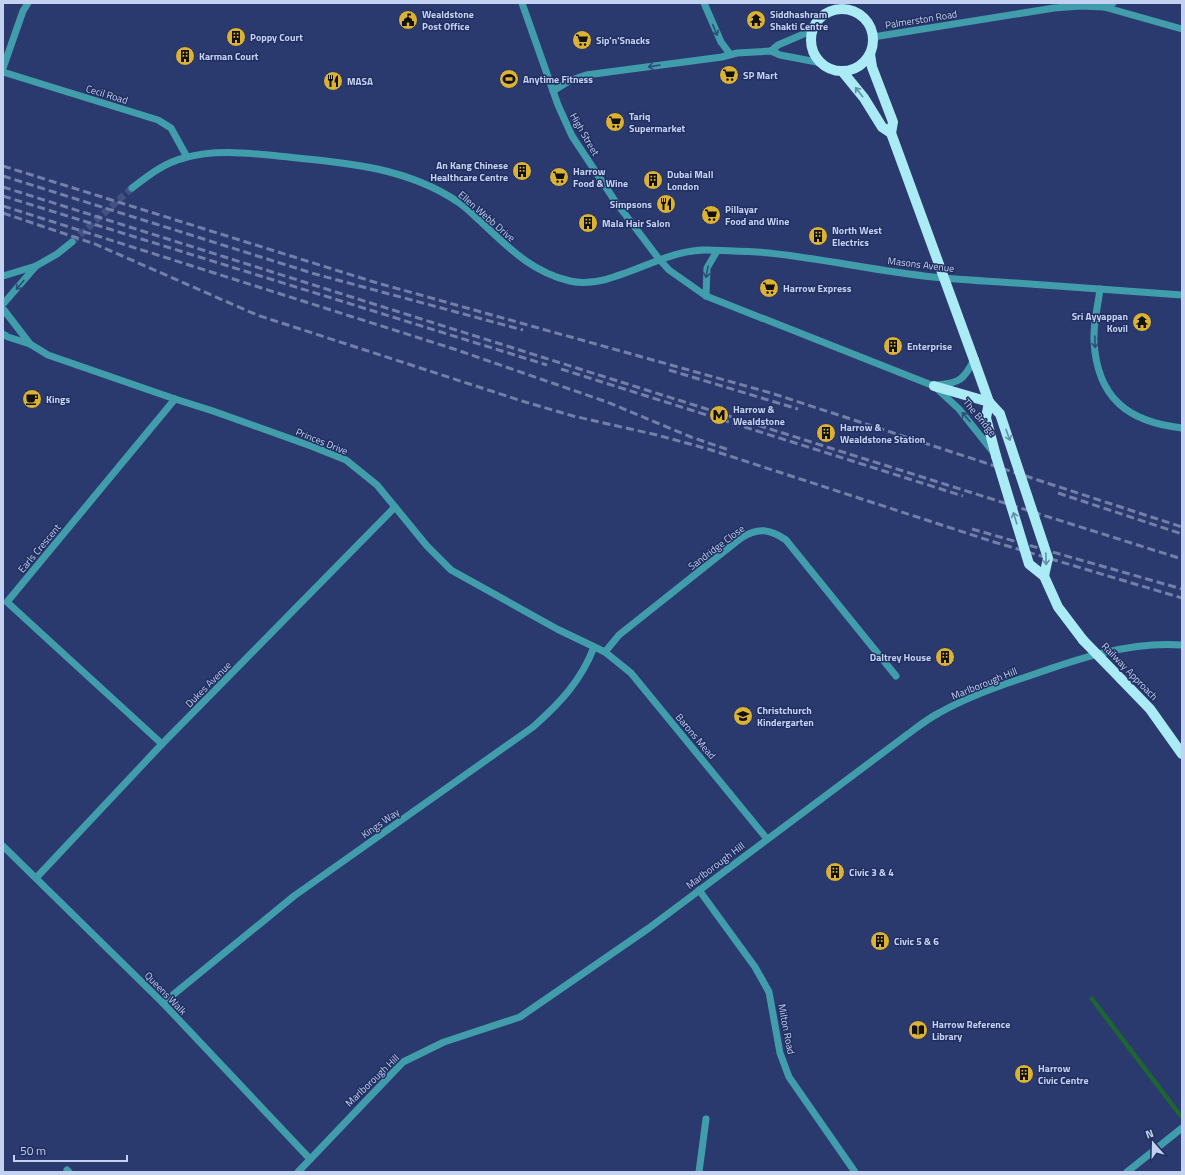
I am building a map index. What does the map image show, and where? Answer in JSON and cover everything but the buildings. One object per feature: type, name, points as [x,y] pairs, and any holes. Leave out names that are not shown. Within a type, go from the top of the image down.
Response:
[{"type":"main road","points":[[870,54],[859,66],[842,71],[832,69],[822,63],[816,56],[812,47],[813,30],[828,7],[858,13],[866,20],[874,37],[870,54],[872,67],[892,122],[891,133],[952,295],[989,402],[986,418],[996,456]]},
{"type":"main road","points":[[842,71],[874,113],[882,127],[891,133]]},
{"type":"main road","points":[[934,386],[947,387],[989,402]]},
{"type":"main road","name":"The Bridge","points":[[989,402],[1000,414],[1048,558],[1044,576],[1029,564],[996,456]]},
{"type":"main road","name":"Railway Approach","points":[[1044,576],[1058,607],[1083,640],[1150,709],[1182,754]]},
{"type":"street","points":[[3,68],[23,11],[28,3]]},
{"type":"street","name":"High Street","points":[[522,3],[552,90],[572,136],[615,200],[659,259]]},
{"type":"street","points":[[704,3],[721,42],[730,54]]},
{"type":"street","name":"Palmerston Road","points":[[874,37],[1054,8],[1104,7],[1113,3]]},
{"type":"street","points":[[1104,7],[1182,29]]},
{"type":"street","points":[[552,90],[569,80],[586,75],[714,58],[730,54],[771,51],[783,43],[813,30]]},
{"type":"street","points":[[771,51],[780,56],[822,63]]},
{"type":"street","name":"Cecil Road","points":[[3,72],[158,120],[171,128],[187,157]]},
{"type":"street","name":"Ellen Webb Drive","points":[[132,188],[155,170],[169,163],[187,157],[224,153],[346,162],[406,177],[433,188],[461,203],[523,261],[546,273],[569,281],[583,283],[596,282],[659,259]]},
{"type":"street","points":[[3,276],[36,266],[57,254],[72,242]]},
{"type":"street","name":"Masons Avenue","points":[[659,259],[698,250],[768,253],[934,277],[1182,295]]},
{"type":"street","points":[[706,296],[707,268],[717,251]]},
{"type":"street","name":"The Bridge","points":[[659,259],[680,279],[706,296],[934,386],[970,421],[996,456]]},
{"type":"street","points":[[3,307],[36,266]]},
{"type":"street","points":[[1100,289],[1094,340],[1099,373],[1107,389],[1126,411],[1145,421],[1164,426],[1182,428]]},
{"type":"street","name":"Princes Drive","points":[[3,307],[30,344]]},
{"type":"street","name":"Princes Drive","points":[[3,334],[30,344],[48,355],[213,411],[346,460],[377,485],[427,546],[451,570],[557,628],[605,652]]},
{"type":"street","points":[[947,387],[962,380],[974,360]]},
{"type":"street","name":"Earls Crescent","points":[[162,744],[7,602],[175,399]]},
{"type":"street","name":"Dukes Avenue","points":[[37,878],[162,744],[395,507]]},
{"type":"street","name":"Sandridge Close","points":[[605,652],[619,634],[741,538],[757,530],[767,530],[775,532],[786,540],[896,676]]},
{"type":"street","name":"Marlborough Hill","points":[[298,1172],[403,1062],[444,1042],[520,1017],[649,928],[767,838],[932,717],[980,693],[1060,665],[1121,649],[1160,643],[1182,645]]},
{"type":"street","name":"Kings Way","points":[[163,1003],[294,896],[533,727],[549,713],[578,682],[594,647]]},
{"type":"street","name":"Barons Mead","points":[[605,652],[631,673],[767,838]]},
{"type":"street","name":"Queens Walk","points":[[3,846],[163,1003],[310,1159]]},
{"type":"street","name":"Milton Road","points":[[699,890],[755,967],[769,992],[780,1053],[789,1077],[855,1172]]},
{"type":"street","points":[[699,1172],[706,1119]]},
{"type":"street","points":[[1127,1172],[1182,1128]]},
{"type":"waterway","points":[[1092,999],[1180,1115]]},
{"type":"tunnel","points":[[72,242],[132,188]]},
{"type":"railway","points":[[3,166],[374,282],[771,393],[1182,527]]},
{"type":"railway","points":[[3,176],[315,274],[523,330]]},
{"type":"railway","points":[[3,187],[1182,559]]},
{"type":"railway","points":[[3,196],[547,365]]},
{"type":"railway","points":[[3,206],[454,349],[607,402],[691,437],[729,450]]},
{"type":"railway","points":[[3,213],[95,244],[257,315],[522,401],[573,416],[657,435],[708,449],[994,542],[1182,598]]},
{"type":"railway","points":[[561,369],[963,496]]},
{"type":"railway","points":[[669,370],[798,409]]},
{"type":"railway","points":[[1058,493],[1182,534]]},
{"type":"railway","points":[[972,529],[1182,589]]},
{"type":"place","name":"Wealdstone Post Office","points":[[408,20]]},
{"type":"place","name":"Siddhashram Shakti Centre","points":[[756,20]]},
{"type":"place","name":"Poppy Court","points":[[236,37]]},
{"type":"place","name":"Sip'n'Snacks","points":[[582,40]]},
{"type":"place","name":"Karman Court","points":[[185,56]]},
{"type":"place","name":"SP Mart","points":[[729,75]]},
{"type":"place","name":"Anytime Fitness","points":[[509,79]]},
{"type":"place","name":"MASA","points":[[333,81]]},
{"type":"place","name":"Tariq Supermarket","points":[[615,122]]},
{"type":"place","name":"An Kang Chinese Healthcare Centre","points":[[522,171]]},
{"type":"place","name":"Harrow Food & Wine","points":[[559,177]]},
{"type":"place","name":"Dubai Mall London","points":[[653,180]]},
{"type":"place","name":"Simpsons","points":[[666,204]]},
{"type":"place","name":"Pillayar Food and Wine","points":[[711,215]]},
{"type":"place","name":"Mala Hair Salon","points":[[588,223]]},
{"type":"place","name":"North West Electrics","points":[[818,236]]},
{"type":"place","name":"Harrow Express","points":[[769,288]]},
{"type":"place","name":"Sri Ayyappan Kovil","points":[[1142,322]]},
{"type":"place","name":"Enterprise","points":[[893,346]]},
{"type":"place","name":"Kings","points":[[32,399]]},
{"type":"place","name":"Harrow & Wealdstone","points":[[719,415]]},
{"type":"place","name":"Harrow & Wealdstone Station","points":[[826,433]]},
{"type":"place","name":"Daltrey House","points":[[945,657]]},
{"type":"place","name":"Christchurch Kindergarten","points":[[743,716]]},
{"type":"place","name":"Civic 3 & 4","points":[[835,872]]},
{"type":"place","name":"Civic 5 & 6","points":[[880,941]]},
{"type":"place","name":"Harrow Reference Library","points":[[918,1030]]},
{"type":"place","name":"Harrow Civic Centre","points":[[1024,1074]]}]
